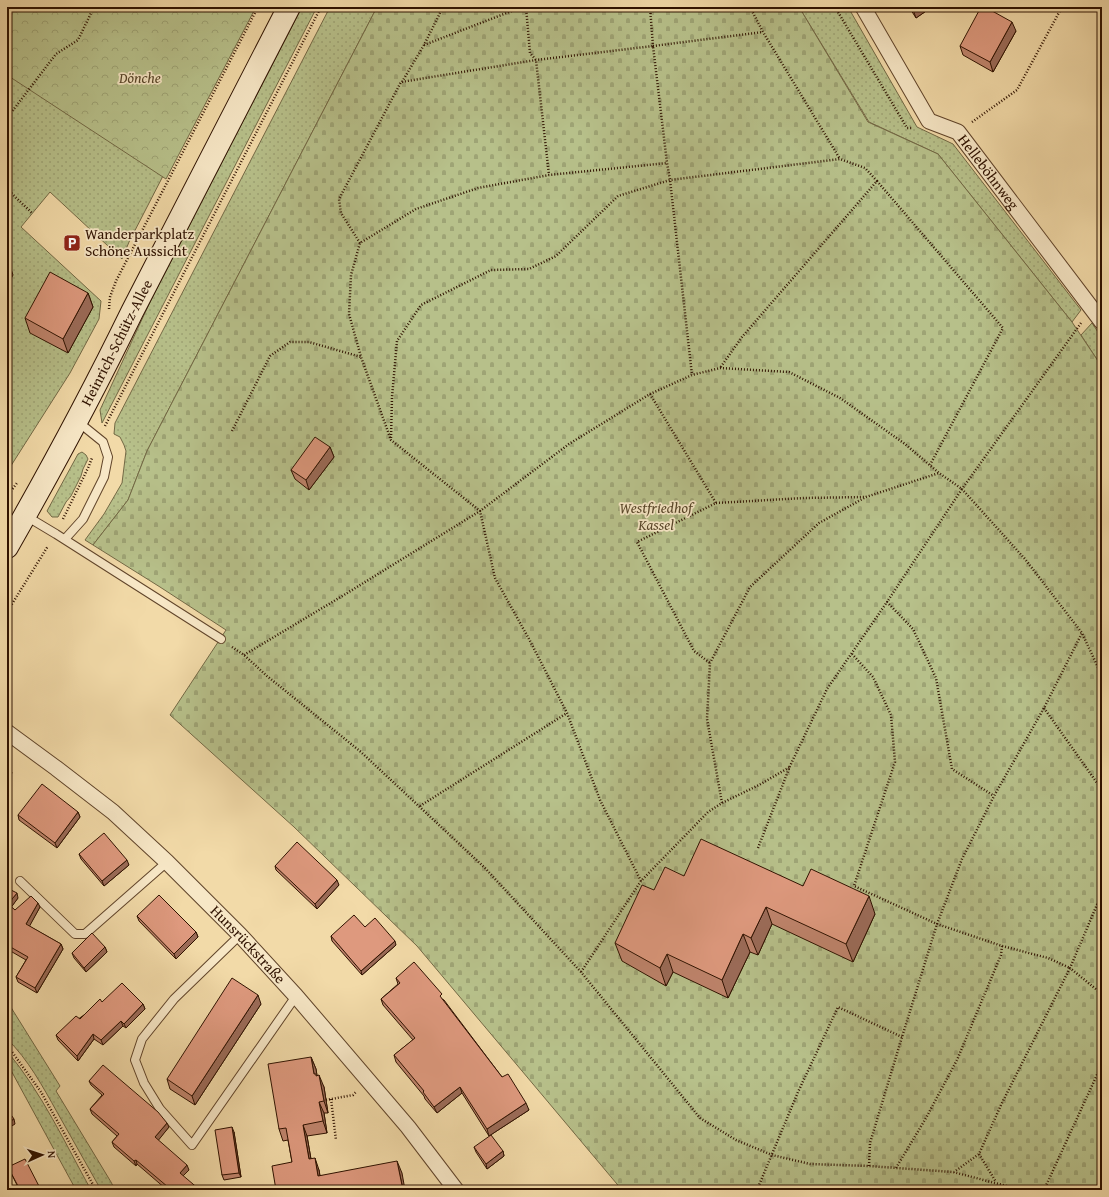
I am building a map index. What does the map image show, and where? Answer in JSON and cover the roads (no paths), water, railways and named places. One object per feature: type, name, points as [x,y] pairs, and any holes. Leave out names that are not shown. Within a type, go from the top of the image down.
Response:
[{"type":"main road","name":"Heinrich-Schütz-Allee","points":[[7,547],[76,420],[289,7]]},
{"type":"street","name":"Helleböhnweg","points":[[863,7],[929,121],[958,132],[1102,322]]},
{"type":"street","name":"Hunsrückstraße","points":[[7,732],[113,812],[167,862],[240,935],[296,996],[408,1127],[456,1190]]},
{"type":"lane","points":[[65,539],[83,519],[104,477],[108,457],[103,442],[76,420]]},
{"type":"lane","points":[[25,516],[65,539],[220,639]]},
{"type":"lane","points":[[20,881],[75,934],[85,934],[167,862]]},
{"type":"lane","points":[[240,935],[174,999],[142,1039],[135,1060],[144,1083],[160,1109],[192,1145],[296,996]]},
{"type":"place","name":"Wanderparkplatz Schöne Aussicht","points":[[72,243]]},
{"type":"park label","name":"Dönche","points":[[140,78]]},
{"type":"park label","name":"Westfriedhof Kassel","points":[[656,516]]}]
